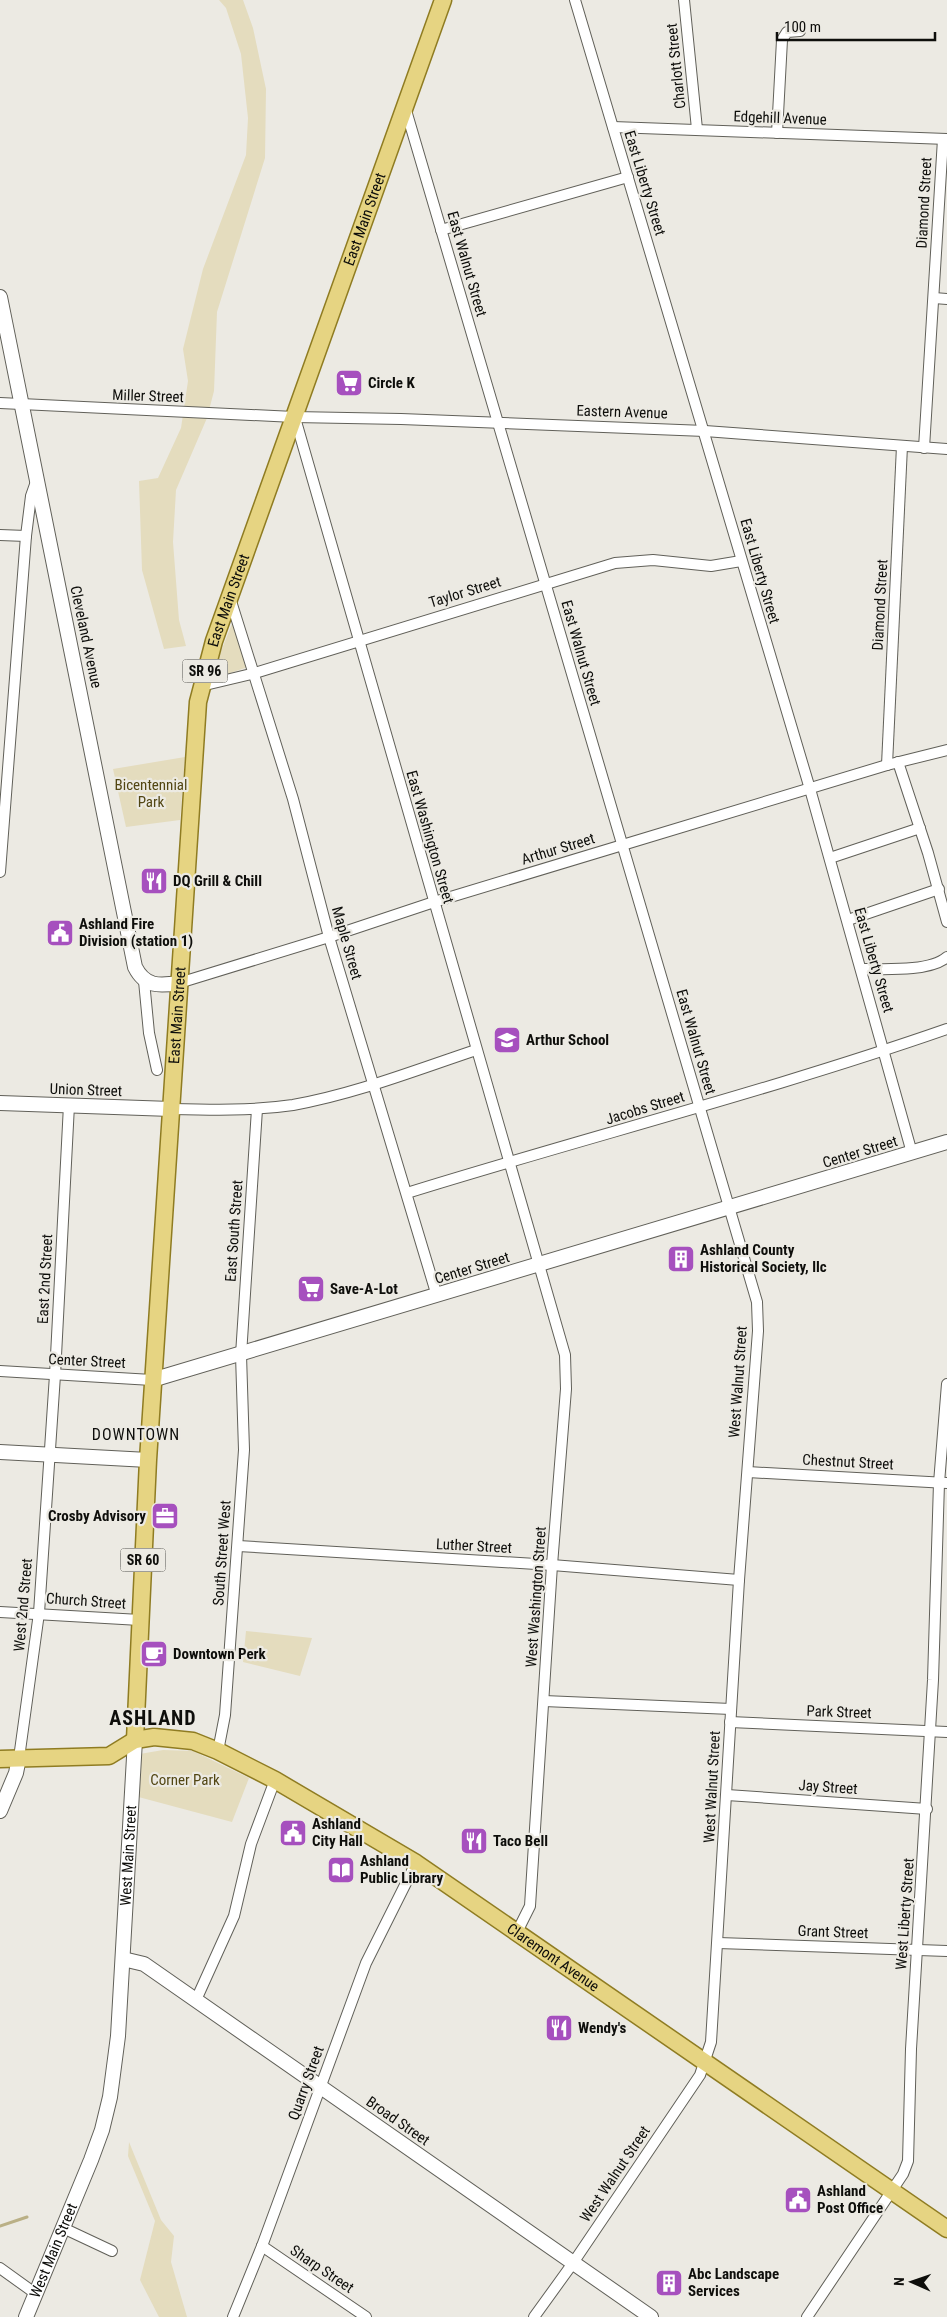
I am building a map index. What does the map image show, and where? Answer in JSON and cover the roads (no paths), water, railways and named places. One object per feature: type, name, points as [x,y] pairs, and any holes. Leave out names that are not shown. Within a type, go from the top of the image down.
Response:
[{"type":"main road","name":"East Main Street","points":[[152,1380],[195,730],[201,686],[230,598],[443,0]]},
{"type":"main road","name":"Cleveland Avenue","points":[[0,297],[135,967],[144,981]]},
{"type":"main road","points":[[144,981],[153,985],[179,984]]},
{"type":"main road","name":"Union Street","points":[[0,1103],[171,1109]]},
{"type":"main road","name":"Center Street","points":[[152,1380],[241,1355],[947,1142]]},
{"type":"main road","name":"West Main Street","points":[[26,2317],[91,2160],[106,2114],[116,2052],[135,1740],[152,1380]]},
{"type":"main road","points":[[0,1452],[148,1460]]},
{"type":"main road","name":"Claremont Avenue","points":[[135,1740],[154,1736],[181,1739],[218,1751],[275,1780],[416,1863],[947,2229]]},
{"type":"main road","points":[[0,1759],[109,1756],[135,1740]]},
{"type":"main road","points":[[0,1811],[14,1780],[19,1758]]},
{"type":"main road","name":"Broad Street","points":[[123,1959],[144,1964],[652,2317]]},
{"type":"street","name":"East Liberty Street","points":[[575,0],[705,431],[741,561],[810,789],[912,1153]]},
{"type":"street","name":"Charlott Street","points":[[684,0],[697,130]]},
{"type":"street","points":[[777,132],[782,40],[787,32],[800,30]]},
{"type":"street","name":"East Walnut Street","points":[[405,106],[729,1208]]},
{"type":"street","name":"Edgehill Avenue","points":[[613,127],[945,139]]},
{"type":"street","name":"Diamond Street","points":[[924,448],[945,139]]},
{"type":"street","points":[[441,230],[628,177]]},
{"type":"street","points":[[934,298],[947,299]]},
{"type":"street","name":"Miller Street","points":[[0,403],[294,417]]},
{"type":"street","name":"Eastern Avenue","points":[[294,417],[498,422],[705,431],[947,450]]},
{"type":"street","name":"East Washington Street","points":[[294,417],[538,1264]]},
{"type":"street","name":"Diamond Street","points":[[887,765],[902,446]]},
{"type":"street","points":[[0,872],[26,536],[31,496],[37,478]]},
{"type":"street","points":[[0,535],[26,536]]},
{"type":"street","name":"Taylor Street","points":[[201,686],[254,673],[359,642],[615,563],[664,561],[711,566],[741,561]]},
{"type":"street","name":"Maple Street","points":[[230,598],[293,799],[329,938],[437,1296]]},
{"type":"street","name":"Arthur Street","points":[[179,984],[329,938],[434,902],[887,765],[947,750]]},
{"type":"street","points":[[898,762],[939,890],[947,922]]},
{"type":"street","points":[[830,858],[920,828]]},
{"type":"street","points":[[848,920],[939,890]]},
{"type":"street","points":[[861,969],[926,966],[942,961],[947,957]]},
{"type":"street","name":"Cleveland Avenue","points":[[144,981],[156,1070]]},
{"type":"street","name":"Jacobs Street","points":[[407,1192],[508,1161],[699,1108],[884,1051],[947,1029]]},
{"type":"street","points":[[171,1109],[257,1109],[294,1104],[374,1083],[476,1050]]},
{"type":"street","name":"East 2nd Street","points":[[49,1454],[69,1105]]},
{"type":"street","name":"East South Street","points":[[241,1355],[257,1109]]},
{"type":"street","name":"West Walnut Street","points":[[534,2317],[574,2263],[700,2075],[711,2042],[727,1795],[738,1580],[758,1330],[757,1302],[729,1208]]},
{"type":"street","name":"West Washington Street","points":[[517,1932],[530,1906],[566,1370],[564,1355],[538,1264]]},
{"type":"street","name":"South Street West","points":[[218,1751],[226,1715],[244,1450],[241,1355]]},
{"type":"street","name":"Center Street","points":[[0,1371],[152,1380]]},
{"type":"street","name":"West Liberty Street","points":[[807,2317],[904,2174],[908,2161],[917,1949],[927,1809],[947,1384]]},
{"type":"street","name":"West 2nd Street","points":[[19,1758],[39,1613],[49,1454]]},
{"type":"street","name":"Chestnut Street","points":[[748,1472],[943,1483]]},
{"type":"street","name":"Luther Street","points":[[238,1546],[738,1580]]},
{"type":"street","name":"Church Street","points":[[0,1612],[140,1620]]},
{"type":"street","points":[[544,1701],[731,1709]]},
{"type":"street","name":"Park Street","points":[[730,1722],[947,1732]]},
{"type":"street","points":[[196,2000],[234,1916],[252,1844],[275,1780]]},
{"type":"street","name":"Jay Street","points":[[727,1795],[927,1809]]},
{"type":"street","name":"Quarry Street","points":[[233,2317],[262,2246],[366,1963],[416,1863]]},
{"type":"street","name":"Grant Street","points":[[718,1942],[947,1951]]},
{"type":"street","points":[[63,2228],[112,2251]]},
{"type":"street","name":"Sharp Street","points":[[262,2246],[366,2317]]},
{"type":"street","points":[[0,2268],[36,2294]]},
{"type":"waterway","points":[[0,2226],[27,2217]]},
{"type":"place","name":"Circle K","points":[[349,383]]},
{"type":"place","name":"DQ Grill & Chill","points":[[154,881]]},
{"type":"place","name":"Ashland Fire Division (station 1)","points":[[60,933]]},
{"type":"place","name":"Arthur School","points":[[507,1040]]},
{"type":"place","name":"Ashland County Historical Society, llc","points":[[681,1259]]},
{"type":"place","name":"Save-A-Lot","points":[[311,1289]]},
{"type":"place","name":"Crosby Advisory","points":[[165,1516]]},
{"type":"place","name":"Downtown Perk","points":[[154,1654]]},
{"type":"place","name":"Ashland City Hall","points":[[293,1833]]},
{"type":"place","name":"Taco Bell","points":[[474,1841]]},
{"type":"place","name":"Ashland Public Library","points":[[341,1870]]},
{"type":"place","name":"Wendy's","points":[[559,2028]]},
{"type":"place","name":"Ashland Post Office","points":[[798,2200]]},
{"type":"place","name":"Abc Landscape Services","points":[[669,2283]]},
{"type":"district","name":"DOWNTOWN","points":[[136,1434]]},
{"type":"district","name":"ASHLAND","points":[[153,1718]]},
{"type":"park label","name":"Bicentennial Park","points":[[151,794]]},
{"type":"park label","name":"Corner Park","points":[[185,1780]]}]
